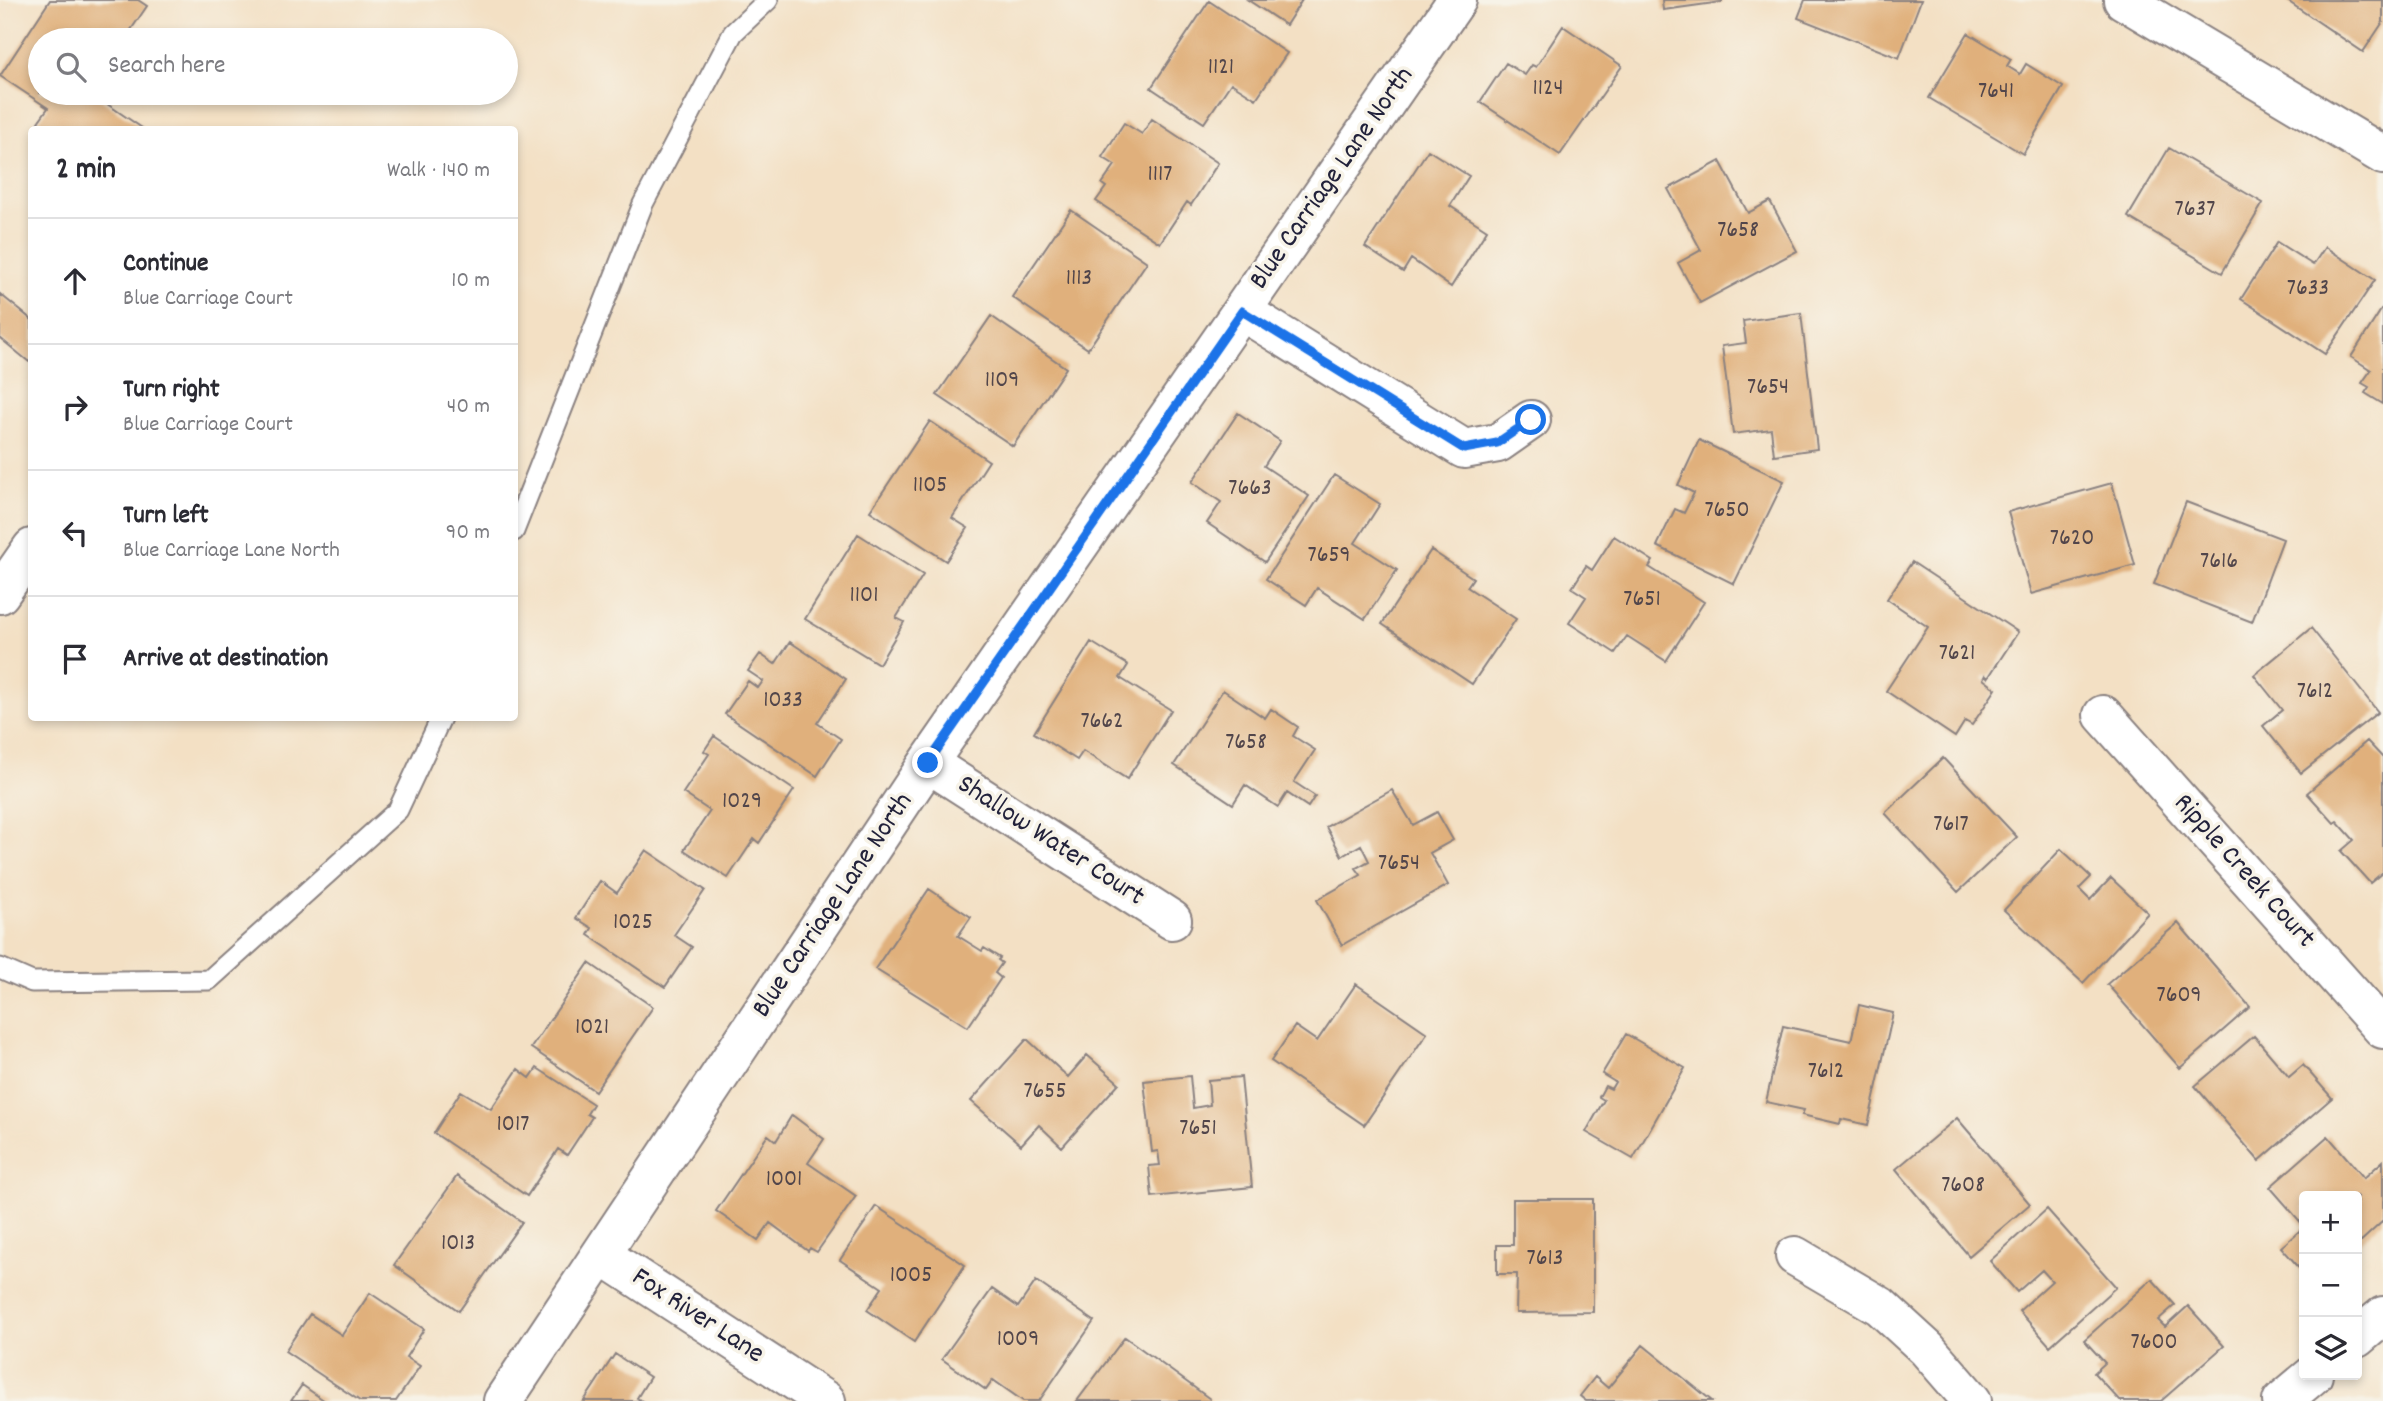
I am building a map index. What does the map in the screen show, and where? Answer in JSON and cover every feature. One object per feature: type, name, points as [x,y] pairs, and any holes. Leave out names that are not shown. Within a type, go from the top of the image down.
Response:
[{"type":"street","name":"Blue Carriage Lane North","points":[[503,1401],[928,763],[1457,0]]},
{"type":"street","points":[[2123,0],[2383,155]]},
{"type":"street","points":[[1242,311],[1464,449],[1497,443],[1531,420]]},
{"type":"street","points":[[0,594],[28,554]]},
{"type":"street","name":"Ripple Creek Court","points":[[2103,715],[2383,1029]]},
{"type":"street","name":"Shallow Water Court","points":[[928,763],[1172,920]]},
{"type":"street","name":"Fox River Lane","points":[[602,1255],[826,1401]]},
{"type":"street","points":[[1795,1256],[1880,1307],[1927,1349],[1972,1401]]},
{"type":"street","points":[[2362,1334],[2383,1316]]},
{"type":"street","points":[[2282,1401],[2308,1380]]},
{"type":"lane","points":[[518,521],[643,204],[733,33],[768,0]]},
{"type":"lane","points":[[0,968],[32,982],[209,979],[398,810],[440,721]]},
{"type":"building","points":[[50,0],[138,0],[147,6],[132,28],[32,28]]},
{"type":"building","points":[[1248,0],[1302,0],[1286,25]]},
{"type":"building","points":[[1662,0],[1722,0],[1722,2],[1663,10]]},
{"type":"building","points":[[1805,0],[1921,0],[1899,58],[1798,18]]},
{"type":"building","points":[[2286,0],[2383,0],[2383,22],[2363,52]]},
{"type":"building","points":[[1209,1],[1287,53],[1256,99],[1231,83],[1204,123],[1151,88]]},
{"type":"building","points":[[1563,26],[1622,66],[1560,155],[1480,102],[1506,63],[1525,75],[1532,65],[1536,67]]},
{"type":"building","points":[[28,33],[28,95],[0,76]]},
{"type":"building","points":[[1968,33],[2011,59],[2007,66],[2020,74],[2026,64],[2063,87],[2023,154],[1929,98]]},
{"type":"building","points":[[44,105],[109,105],[139,126],[44,126],[38,122],[48,108]]},
{"type":"building","points":[[1152,119],[1218,163],[1191,205],[1187,202],[1160,243],[1096,201],[1106,187],[1102,184],[1115,165],[1102,157],[1124,123],[1142,134]]},
{"type":"building","points":[[2169,148],[2263,203],[2222,273],[2128,217]]},
{"type":"building","points":[[1428,150],[1469,176],[1450,206],[1487,230],[1451,287],[1411,259],[1403,272],[1365,247]]},
{"type":"building","points":[[1720,161],[1748,213],[1770,201],[1797,251],[1700,303],[1678,263],[1701,250],[1668,189]]},
{"type":"building","points":[[1071,210],[1147,262],[1088,349],[1012,297]]},
{"type":"building","points":[[2277,242],[2313,265],[2325,247],[2375,280],[2325,354],[2241,299]]},
{"type":"building","points":[[0,294],[28,317],[28,361],[0,338]]},
{"type":"building","points":[[2383,307],[2383,404],[2365,393],[2369,387],[2362,383],[2371,370],[2351,357]]},
{"type":"building","points":[[1801,313],[1817,449],[1774,455],[1771,429],[1733,434],[1722,346],[1746,343],[1743,321]]},
{"type":"building","points":[[991,316],[1066,368],[1013,446],[937,395]]},
{"type":"building","points":[[1238,413],[1280,441],[1264,466],[1309,496],[1265,562],[1207,523],[1221,502],[1192,482]]},
{"type":"building","points":[[930,421],[989,461],[952,518],[968,528],[946,561],[870,511]]},
{"type":"building","points":[[1699,440],[1784,481],[1734,584],[1657,546],[1675,509],[1684,513],[1694,493],[1678,485]]},
{"type":"building","points":[[1334,475],[1380,504],[1355,543],[1397,570],[1365,619],[1317,588],[1306,605],[1266,579]]},
{"type":"building","points":[[2112,483],[2135,565],[2031,594],[2008,512]]},
{"type":"building","points":[[2186,502],[2283,539],[2252,622],[2154,584]]},
{"type":"building","points":[[858,534],[923,575],[896,618],[904,622],[879,664],[805,619]]},
{"type":"building","points":[[1614,536],[1653,561],[1649,567],[1704,602],[1666,661],[1627,636],[1615,653],[1569,623],[1586,597],[1572,588],[1586,566],[1592,570]]},
{"type":"building","points":[[1431,550],[1473,578],[1467,587],[1516,619],[1472,684],[1382,624]]},
{"type":"building","points":[[1912,562],[2018,632],[1988,678],[1985,675],[1983,679],[1996,689],[1972,725],[1965,721],[1955,737],[1886,691],[1928,627],[1887,599]]},
{"type":"building","points":[[2311,628],[2378,712],[2301,773],[2263,726],[2282,710],[2254,675]]},
{"type":"building","points":[[790,642],[846,679],[817,723],[841,739],[817,776],[725,714],[748,681],[758,688],[763,681],[748,671],[760,654],[775,664]]},
{"type":"building","points":[[1091,642],[1128,665],[1120,678],[1171,710],[1127,779],[1083,751],[1077,760],[1034,733]]},
{"type":"building","points":[[1223,690],[1265,718],[1271,709],[1298,727],[1293,736],[1315,750],[1294,782],[1315,796],[1308,807],[1287,793],[1278,807],[1245,785],[1233,804],[1174,765]]},
{"type":"building","points":[[714,736],[794,790],[759,843],[754,839],[728,878],[684,850],[710,811],[683,793],[709,754],[704,751]]},
{"type":"building","points":[[2367,741],[2383,758],[2383,872],[2370,883],[2341,851],[2354,840],[2337,821],[2334,823],[2307,793]]},
{"type":"building","points":[[1943,758],[2017,837],[1958,892],[1885,813]]},
{"type":"building","points":[[1392,790],[1413,825],[1437,812],[1453,840],[1430,853],[1448,885],[1342,945],[1317,900],[1361,875],[1356,868],[1369,861],[1361,845],[1342,856],[1326,827]]},
{"type":"building","points":[[2061,849],[2091,877],[2079,889],[2090,900],[2111,878],[2148,913],[2083,983],[2004,910]]},
{"type":"building","points":[[646,850],[705,890],[674,935],[692,947],[665,987],[588,935],[592,928],[576,918],[600,881],[617,893]]},
{"type":"building","points":[[929,889],[971,917],[958,936],[982,951],[984,948],[1000,958],[998,960],[1002,963],[995,973],[1001,978],[968,1027],[875,969]]},
{"type":"building","points":[[2178,923],[2250,1007],[2180,1068],[2107,984]]},
{"type":"building","points":[[589,963],[653,1007],[595,1091],[531,1048]]},
{"type":"building","points":[[1356,984],[1427,1033],[1364,1125],[1271,1061],[1295,1026],[1317,1041]]},
{"type":"building","points":[[1859,1005],[1893,1013],[1868,1125],[1841,1119],[1840,1124],[1802,1115],[1804,1110],[1766,1102],[1783,1026],[1851,1041]]},
{"type":"building","points":[[1626,1034],[1685,1068],[1633,1159],[1586,1132],[1604,1100],[1599,1097],[1605,1086],[1611,1089],[1615,1082],[1602,1074]]},
{"type":"building","points":[[2254,1036],[2289,1077],[2303,1065],[2332,1098],[2259,1161],[2195,1086]]},
{"type":"building","points":[[1027,1039],[1068,1077],[1087,1055],[1119,1083],[1062,1147],[1039,1125],[1021,1145],[971,1101]]},
{"type":"building","points":[[537,1068],[593,1104],[587,1114],[592,1117],[567,1155],[558,1149],[527,1196],[434,1133],[461,1091],[491,1109],[518,1069],[530,1078]]},
{"type":"building","points":[[1190,1076],[1193,1108],[1210,1105],[1208,1080],[1241,1077],[1252,1187],[1152,1197],[1149,1166],[1160,1165],[1158,1151],[1152,1152],[1144,1081]]},
{"type":"building","points":[[792,1115],[824,1139],[808,1163],[856,1196],[817,1252],[810,1248],[808,1251],[770,1223],[758,1240],[716,1211],[768,1135],[776,1141]]},
{"type":"building","points":[[1957,1118],[2030,1204],[1969,1256],[1896,1169]]},
{"type":"building","points":[[2328,1136],[2364,1178],[2383,1161],[2383,1221],[2362,1240],[2362,1191],[2299,1191],[2299,1220],[2270,1187]]},
{"type":"building","points":[[457,1176],[522,1222],[459,1311],[394,1265]]},
{"type":"building","points":[[1513,1199],[1593,1199],[1593,1312],[1516,1313],[1517,1274],[1497,1274],[1497,1245],[1513,1245]]},
{"type":"building","points":[[876,1206],[965,1265],[914,1342],[867,1310],[882,1288],[840,1260]]},
{"type":"building","points":[[2047,1209],[2116,1287],[2050,1346],[2019,1311],[2052,1281],[2042,1270],[2017,1292],[1990,1261]]},
{"type":"building","points":[[2299,1231],[2299,1267],[2281,1247]]},
{"type":"building","points":[[2152,1279],[2175,1305],[2158,1320],[2165,1327],[2188,1306],[2224,1346],[2161,1401],[2120,1401],[2094,1373],[2105,1363],[2084,1340]]},
{"type":"building","points":[[1036,1281],[1094,1321],[1039,1401],[1023,1401],[993,1380],[986,1390],[942,1359],[992,1289],[1018,1307]]},
{"type":"building","points":[[370,1293],[424,1329],[406,1357],[420,1366],[396,1401],[360,1401],[285,1351],[310,1314],[342,1335]]},
{"type":"building","points":[[1125,1337],[1210,1399],[1209,1401],[1077,1401]]},
{"type":"building","points":[[1643,1345],[1712,1401],[1586,1401],[1580,1396],[1595,1377],[1608,1388]]},
{"type":"building","points":[[615,1354],[650,1377],[637,1398],[642,1401],[584,1401]]},
{"type":"building","points":[[302,1385],[325,1401],[291,1401]]},
{"type":"route","points":[[928,763],[1242,311],[1464,449],[1497,443],[1531,420]]}]
